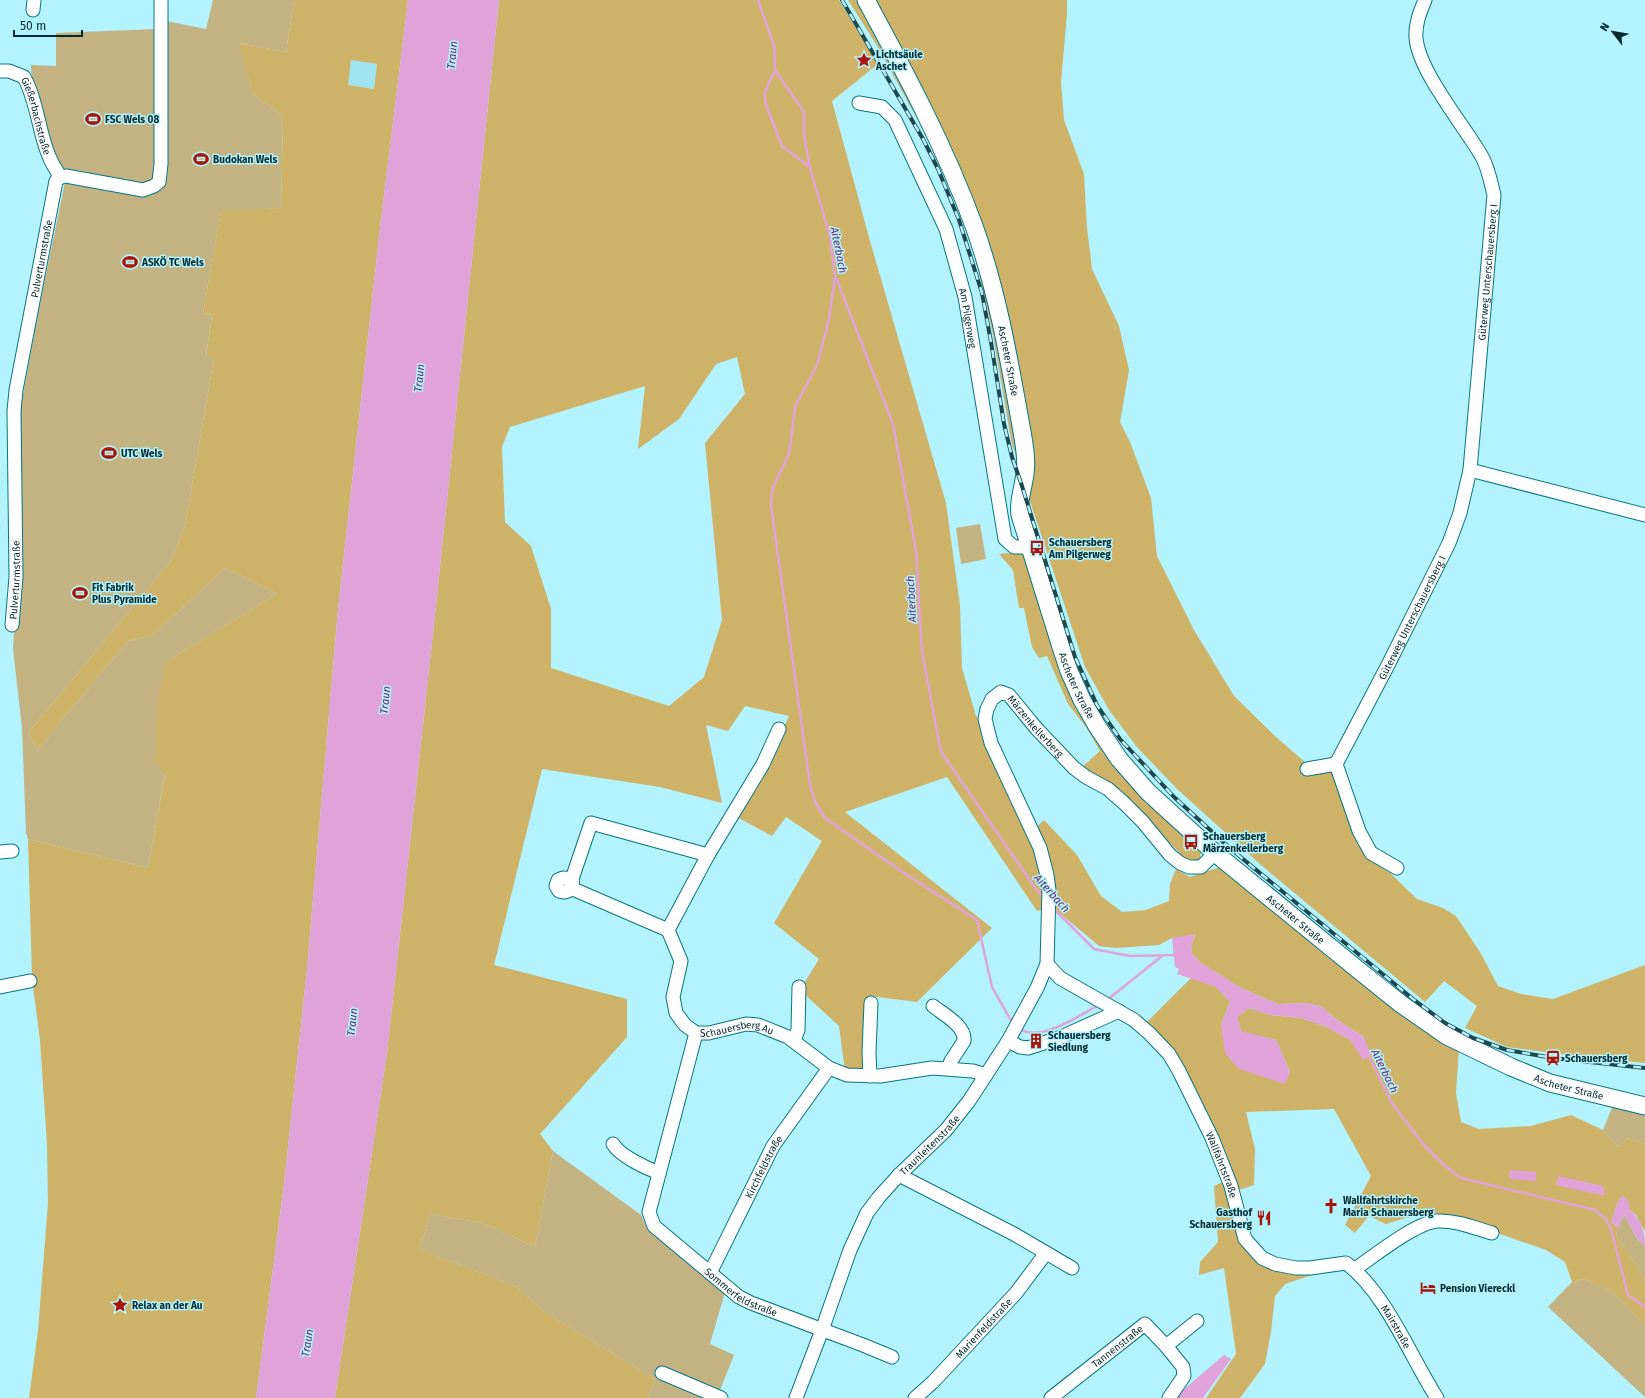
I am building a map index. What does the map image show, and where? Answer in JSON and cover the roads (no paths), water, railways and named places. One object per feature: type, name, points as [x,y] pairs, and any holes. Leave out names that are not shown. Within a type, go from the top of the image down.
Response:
[{"type":"main road","name":"Ascheter Straße","points":[[866,0],[924,107],[945,154],[974,227],[997,303],[1021,426],[1025,467],[1019,506],[1030,547],[1069,671],[1082,700],[1097,726],[1132,774],[1171,813],[1215,853],[1374,983],[1447,1036],[1511,1067],[1550,1083],[1645,1106]]},
{"type":"street","points":[[61,177],[66,176],[143,190],[154,186],[159,182],[161,164],[161,0]]},
{"type":"street","name":"Güterweg Unterschauersberg I","points":[[1337,761],[1388,665],[1449,543],[1460,513],[1470,470],[1494,195],[1483,156],[1439,90],[1422,60],[1416,38],[1417,18],[1425,0]]},
{"type":"street","name":"Gießerbachstraße","points":[[0,71],[9,71],[24,76],[30,90],[48,156],[53,168],[61,177]]},
{"type":"street","name":"Am Pilgerweg","points":[[859,103],[882,107],[895,120],[946,229],[965,297],[1005,540],[1014,547],[1030,547]]},
{"type":"street","name":"Pulverturmstraße","points":[[12,625],[16,577],[14,411],[16,390],[56,182],[61,177]]},
{"type":"street","points":[[1470,470],[1645,515]]},
{"type":"street","name":"Märzenkellerberg","points":[[1049,890],[1048,875],[1040,848],[992,743],[985,719],[987,709],[992,699],[1001,692],[1009,695],[1036,728],[1074,768],[1086,777],[1108,789],[1124,803],[1143,822],[1170,855],[1180,863],[1190,867],[1201,867],[1215,853]]},
{"type":"street","points":[[708,855],[591,823],[572,884],[668,930],[708,855],[763,764],[779,729]]},
{"type":"street","points":[[1307,769],[1337,761],[1359,831],[1371,854],[1397,868]]},
{"type":"street","name":"Traunleitenstraße","points":[[796,1398],[858,1230],[879,1197],[899,1175],[946,1130],[969,1101],[1020,1020],[1047,964],[1049,890]]},
{"type":"street","name":"Schauersberg Au","points":[[668,930],[681,961],[673,997],[676,1013],[685,1025],[696,1033],[752,1024],[769,1029],[794,1040],[828,1068],[848,1075],[870,1076],[948,1068],[981,1072],[986,1075]]},
{"type":"street","name":"Wallfahrtstraße","points":[[1047,964],[1060,978],[1091,997],[1134,1020],[1169,1054],[1179,1071],[1215,1145],[1231,1186],[1245,1239],[1262,1258],[1275,1264],[1296,1268],[1350,1266],[1418,1226],[1437,1221],[1455,1222],[1492,1233]]},
{"type":"street","points":[[0,988],[30,981]]},
{"type":"street","points":[[794,1040],[798,1030],[798,987]]},
{"type":"street","points":[[870,1076],[869,1053],[871,1003]]},
{"type":"street","points":[[933,1006],[957,1025],[965,1037],[948,1068]]},
{"type":"street","points":[[1010,1038],[1020,1047],[1028,1048],[1059,1038],[1115,1009]]},
{"type":"street","name":"Sommerfeldstraße","points":[[696,1033],[649,1212],[654,1226],[739,1297],[751,1303],[892,1357]]},
{"type":"street","name":"Kirchfeldstraße","points":[[710,1273],[773,1146],[828,1068]]},
{"type":"street","points":[[613,1144],[616,1150],[659,1173]]},
{"type":"street","points":[[899,1175],[1014,1234],[1072,1268]]},
{"type":"street","name":"Marienfeldstraße","points":[[915,1398],[933,1382],[1016,1293],[1046,1253]]},
{"type":"street","name":"Mairstraße","points":[[1350,1266],[1378,1298],[1437,1398]]},
{"type":"street","points":[[1169,1398],[1184,1376],[1183,1367],[1166,1346],[1198,1321]]},
{"type":"street","name":"Tannenstraße","points":[[1051,1398],[1145,1324],[1166,1346]]},
{"type":"street","points":[[662,1374],[721,1398]]},
{"type":"water","name":"Traun","points":[[408,0],[499,0],[435,615],[387,1053],[335,1398],[256,1398],[284,1184],[307,969],[338,609],[380,228]]},
{"type":"water","points":[[1195,934],[1191,946],[1192,954],[1201,963],[1241,988],[1278,1004],[1305,1003],[1321,1006],[1334,1018],[1364,1037],[1371,1055],[1363,1060],[1350,1040],[1327,1027],[1301,1018],[1270,1015],[1249,1008],[1237,1017],[1241,1031],[1276,1040],[1290,1072],[1285,1084],[1239,1069],[1225,1053],[1221,1025],[1230,1002],[1216,987],[1177,974],[1179,969],[1175,967],[1172,938]]},
{"type":"water","points":[[1510,1170],[1536,1172],[1536,1181],[1509,1179]]},
{"type":"water","points":[[1558,1176],[1603,1186],[1605,1196],[1556,1185]]},
{"type":"water","points":[[1623,1195],[1629,1202],[1629,1209],[1637,1217],[1642,1226],[1645,1246],[1636,1237],[1625,1215],[1618,1227],[1611,1222],[1617,1204]]},
{"type":"water","points":[[1224,1355],[1231,1359],[1203,1398],[1178,1398],[1182,1391]]},
{"type":"waterway","name":"Aiterbach","points":[[758,0],[774,46],[775,70],[804,112],[804,135],[810,168],[830,237],[835,275],[893,424],[916,551],[922,652],[941,752],[1036,889],[1044,898]]},
{"type":"waterway","name":"Aiterbach","points":[[775,70],[765,92],[765,102],[782,146],[810,167]]},
{"type":"waterway","points":[[835,276],[829,319],[817,365],[795,407],[789,454],[773,487],[771,505],[810,785],[815,802],[825,818],[901,871],[977,920],[992,987],[1013,1024]]},
{"type":"waterway","name":"Aiterbach","points":[[1053,908],[1094,949],[1130,956],[1176,955]]},
{"type":"waterway","points":[[1107,1000],[1162,956]]},
{"type":"waterway","points":[[1020,1029],[1038,1033],[1049,1030],[1071,1021],[1099,1005]]},
{"type":"waterway","name":"Aiterbach","points":[[1368,1054],[1391,1102],[1424,1145],[1444,1165],[1461,1178],[1595,1210],[1605,1218],[1611,1229],[1628,1295],[1645,1307]]},
{"type":"railway","points":[[842,0],[923,139],[938,169],[959,220],[982,293],[1004,424],[1012,457],[1075,657],[1097,705],[1120,739],[1174,797],[1232,850],[1413,999],[1445,1023],[1473,1038],[1507,1050],[1553,1058],[1645,1068]]},
{"type":"place","name":"Lichtsäule Aschet","points":[[864,60]]},
{"type":"place","name":"FSC Wels 08","points":[[93,119]]},
{"type":"place","name":"Budokan Wels","points":[[201,159]]},
{"type":"place","name":"ASKÖ TC Wels","points":[[130,262]]},
{"type":"place","name":"UTC Wels","points":[[109,453]]},
{"type":"place","name":"Schauersberg Am Pilgerweg","points":[[1037,548]]},
{"type":"place","name":"Fit Fabrik Plus Pyramide","points":[[80,593]]},
{"type":"place","name":"Schauersberg Märzenkellerberg","points":[[1191,842]]},
{"type":"place","name":"Schauersberg Siedlung","points":[[1036,1041]]},
{"type":"place","name":"Schauersberg","points":[[1553,1058]]},
{"type":"place","name":"Wallfahrtskirche Maria Schauersberg","points":[[1331,1206]]},
{"type":"place","name":"Gasthof Schauersberg","points":[[1264,1218]]},
{"type":"place","name":"Pension Viereckl","points":[[1428,1288]]},
{"type":"place","name":"Relax an der Au","points":[[120,1305]]}]
